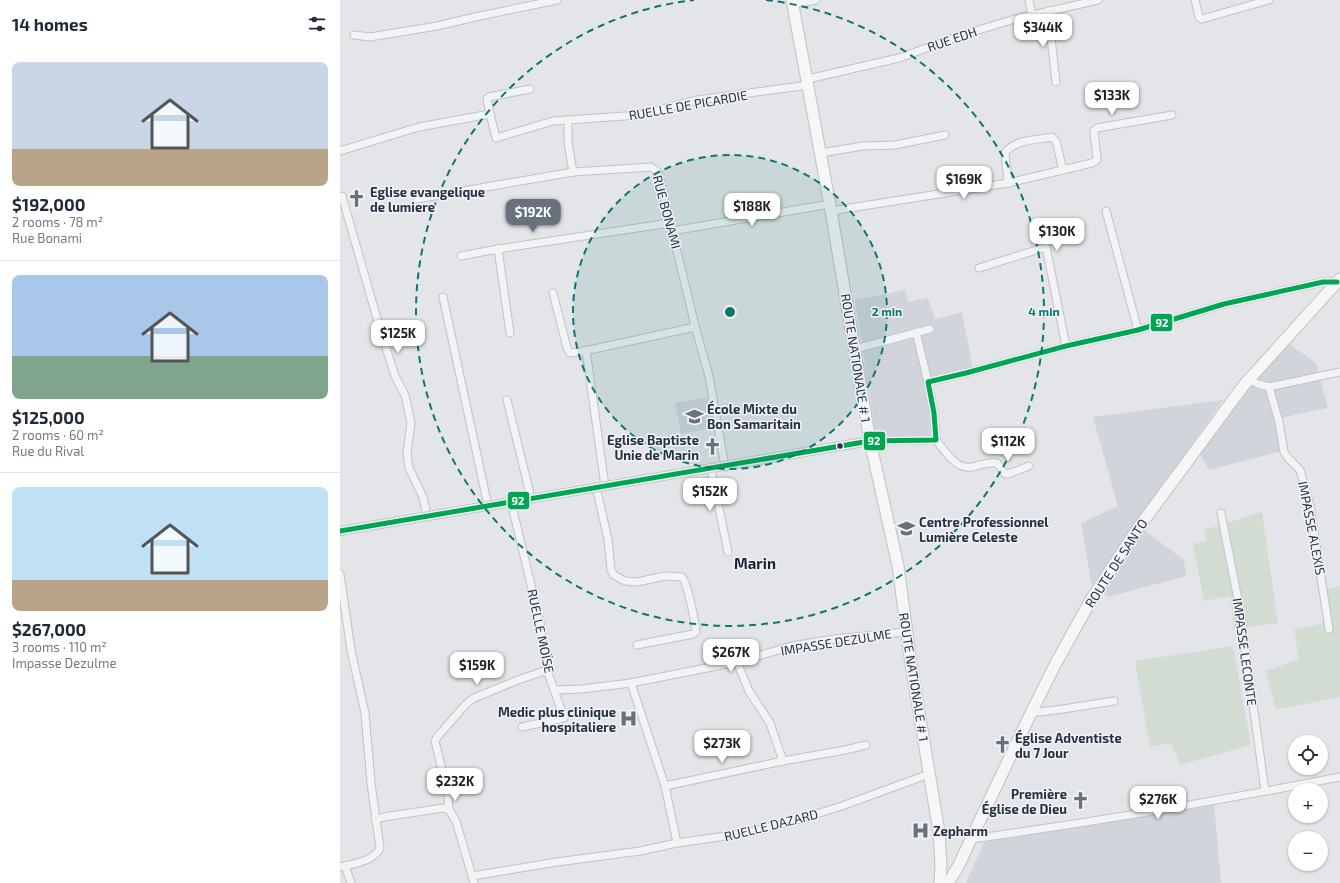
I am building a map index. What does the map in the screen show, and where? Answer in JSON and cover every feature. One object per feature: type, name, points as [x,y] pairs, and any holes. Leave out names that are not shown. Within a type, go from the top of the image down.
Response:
[{"type":"main road","name":"ROUTE NATIONALE # 1","points":[[793,2],[831,208],[870,441],[898,566],[906,632],[939,832],[941,866],[940,883]]},
{"type":"main road","name":"ROUTE DE SANTO","points":[[948,883],[955,872],[1056,663],[1092,598],[1136,532],[1221,415],[1249,379],[1339,280]]},
{"type":"main road","points":[[340,531],[601,486],[725,467],[870,441]]},
{"type":"street","points":[[354,35],[370,36],[437,26],[557,0]]},
{"type":"street","points":[[793,2],[816,0]]},
{"type":"street","points":[[1029,0],[1032,15]]},
{"type":"street","name":"RUE EDH","points":[[808,82],[899,58],[965,34],[1032,15],[1098,0]]},
{"type":"street","points":[[1195,0],[1199,16],[1202,19],[1269,0]]},
{"type":"street","points":[[1048,12],[1056,82]]},
{"type":"street","name":"RUELLE DE PICARDIE","points":[[490,114],[496,138],[553,121],[639,115],[697,100],[808,82]]},
{"type":"street","points":[[340,151],[419,127],[490,114],[488,99],[490,97],[530,89]]},
{"type":"street","points":[[672,231],[1008,183],[1092,163],[1097,157],[1094,131],[1097,128],[1172,115]]},
{"type":"street","points":[[568,120],[568,142],[573,172]]},
{"type":"street","points":[[821,153],[864,146],[895,145],[945,135]]},
{"type":"street","points":[[1008,183],[1005,153],[1021,142],[1052,137],[1055,138],[1063,170]]},
{"type":"street","name":"RUE BONAMI","points":[[417,199],[573,172],[651,167],[658,172],[695,327],[709,376],[725,467]]},
{"type":"street","points":[[342,196],[344,214],[380,329],[395,376],[405,394],[411,423],[407,453],[409,468],[423,498],[427,516]]},
{"type":"street","points":[[1106,211],[1138,330]]},
{"type":"street","points":[[461,256],[670,223]]},
{"type":"street","points":[[979,268],[1046,247],[1066,346]]},
{"type":"street","points":[[498,249],[510,333]]},
{"type":"street","points":[[928,382],[1066,346],[1138,330],[1224,304],[1323,282],[1339,280]]},
{"type":"street","points":[[553,293],[567,348],[570,353],[695,327]]},
{"type":"street","points":[[443,297],[488,506]]},
{"type":"street","points":[[855,349],[930,328]]},
{"type":"street","points":[[916,332],[934,414],[936,440],[960,466],[966,467],[997,463],[1006,474],[1029,466]]},
{"type":"street","points":[[586,350],[601,486],[612,570],[614,575],[625,581],[631,582],[665,576],[682,577],[695,621],[696,632],[694,634],[637,645]]},
{"type":"street","points":[[1249,379],[1258,384],[1269,387],[1340,372]]},
{"type":"street","name":"IMPASSE ALEXIS","points":[[1269,387],[1279,422],[1284,452],[1300,470],[1310,506],[1328,629]]},
{"type":"street","points":[[507,400],[531,498]]},
{"type":"street","points":[[870,441],[936,440]]},
{"type":"street","points":[[712,469],[728,552]]},
{"type":"street","name":"RUELLE MOÏSE","points":[[511,502],[540,622],[547,670],[564,718],[522,727]]},
{"type":"street","name":"IMPASSE LECONTE","points":[[1221,513],[1240,610],[1265,791]]},
{"type":"street","points":[[340,574],[351,650],[365,713],[375,819],[380,848],[378,853],[372,857],[343,867],[351,883]]},
{"type":"street","name":"IMPASSE DEZULME","points":[[554,690],[582,690],[631,683],[738,662],[792,646],[834,639],[906,632]]},
{"type":"street","points":[[738,662],[750,694],[770,723],[783,761]]},
{"type":"street","points":[[473,880],[456,821],[450,810],[448,795],[435,741],[466,704],[474,698],[547,670]]},
{"type":"street","points":[[631,683],[665,786],[677,843]]},
{"type":"street","points":[[1031,713],[1114,700]]},
{"type":"street","points":[[665,786],[866,745]]},
{"type":"street","name":"RUELLE DAZARD","points":[[473,880],[557,862],[640,851],[677,843],[747,833],[794,821],[842,806],[929,774]]},
{"type":"street","points":[[971,839],[1081,824],[1340,777]]},
{"type":"street","points":[[375,819],[442,808],[450,810]]},
{"type":"shaded area","points":[[905,290],[908,302],[928,298],[935,319],[962,312],[973,369],[927,381],[935,439],[876,438],[855,300]]},
{"type":"shaded area","points":[[1288,343],[1316,363],[1328,408],[1280,418],[1281,451],[1209,470],[1200,454],[1257,378]]},
{"type":"shaded area","name":"École Mixte du Bon Samaritain","points":[[707,397],[714,428],[681,434],[675,403]]},
{"type":"shaded area","points":[[1223,400],[1136,524],[1184,560],[1186,576],[1108,597],[1091,582],[1081,523],[1118,506],[1093,417]]},
{"type":"shaded area","points":[[1262,512],[1278,623],[1234,629],[1230,596],[1204,601],[1193,544],[1206,541],[1204,530]]},
{"type":"shaded area","points":[[1340,586],[1340,697],[1276,710],[1266,671],[1299,659],[1294,630],[1324,623],[1319,591]]},
{"type":"shaded area","points":[[1233,646],[1251,745],[1180,765],[1171,743],[1150,747],[1135,661]]},
{"type":"shaded area","points":[[1214,803],[1221,883],[966,883],[984,842]]},
{"type":"transit line","name":"92","points":[[340,531],[870,441],[936,440],[934,413],[928,382],[1066,346],[1138,330],[1224,304],[1323,282],[1337,282]]},
{"type":"place","name":"Eglise evangelique de lumiere","points":[[357,199]]},
{"type":"place","name":"École Mixte du Bon Samaritain","points":[[694,416]]},
{"type":"place","name":"Eglise Baptiste Unie de Marin","points":[[712,447]]},
{"type":"place","name":"Centre Professionnel Lumière Celeste","points":[[906,529]]},
{"type":"place","name":"Medic plus clinique hospitaliere","points":[[629,719]]},
{"type":"place","name":"Église Adventiste du 7 Jour","points":[[1002,745]]},
{"type":"place","name":"Première Église de Dieu","points":[[1080,801]]},
{"type":"place","name":"Zepharm","points":[[920,831]]},
{"type":"district","name":"Marin","points":[[755,564]]}]
